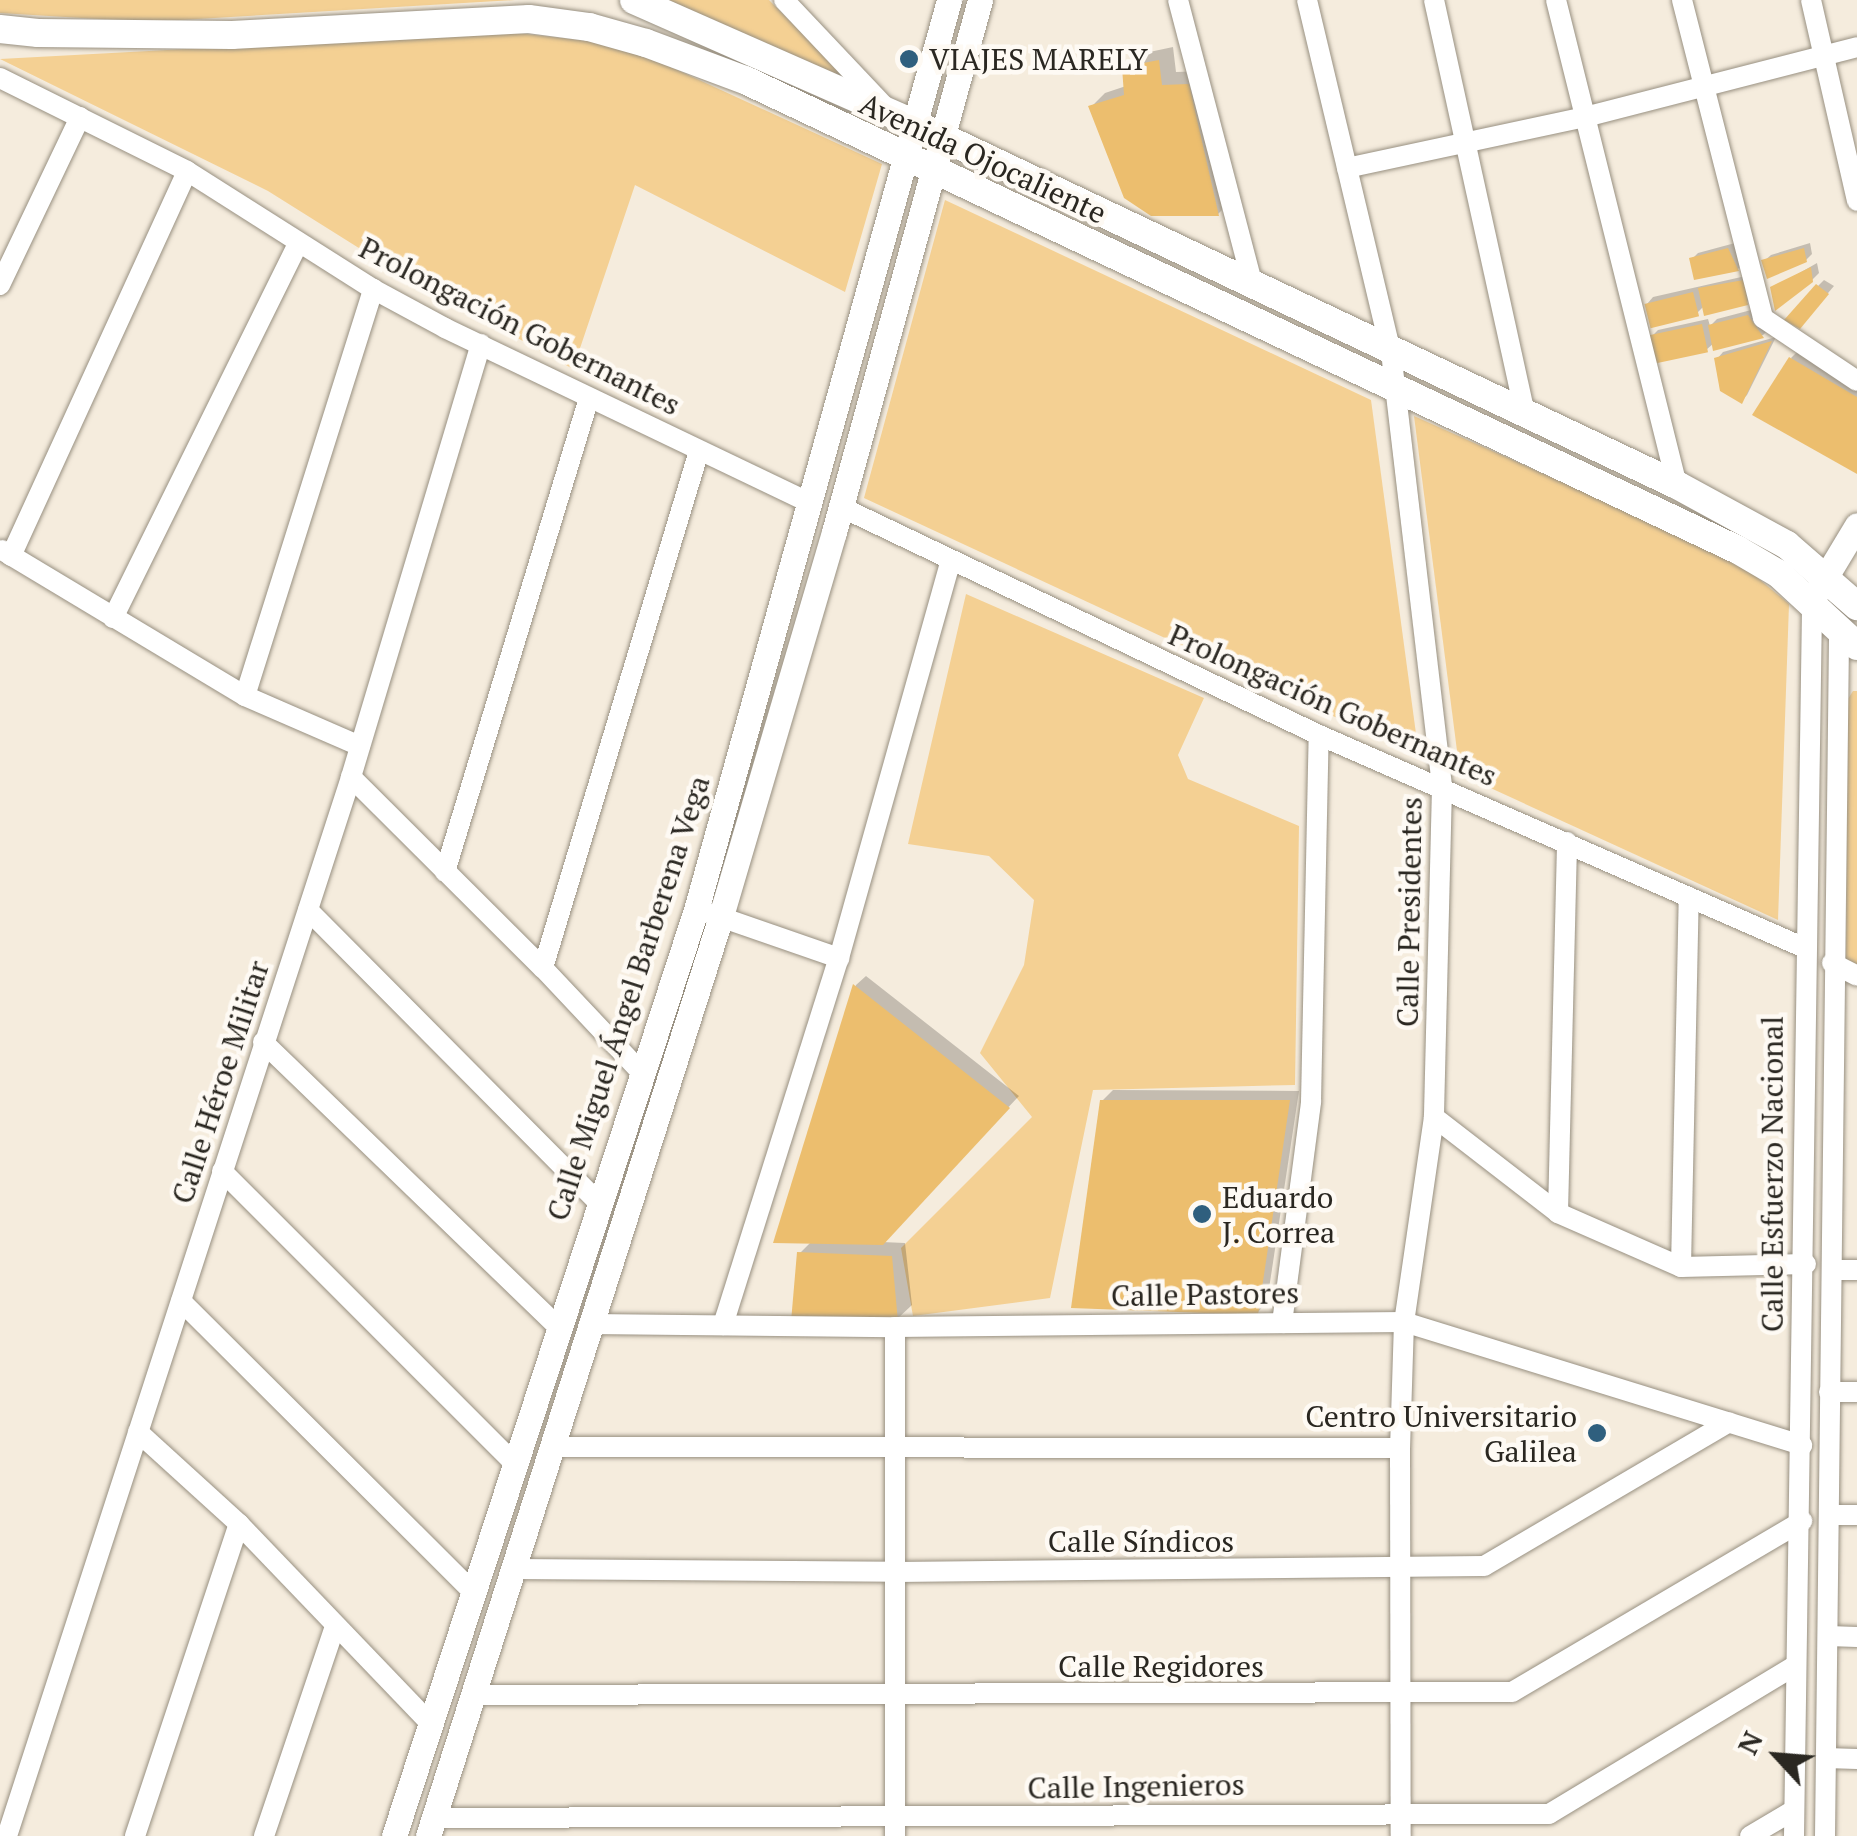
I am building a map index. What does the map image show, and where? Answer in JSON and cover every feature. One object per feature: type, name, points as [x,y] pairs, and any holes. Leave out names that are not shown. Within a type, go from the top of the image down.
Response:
[{"type":"main road","name":"Avenida Ojocaliente","points":[[634,0],[929,131],[1677,485],[1787,545],[1854,595]]},
{"type":"main road","name":"Avenida Ojocaliente","points":[[0,29],[38,34],[232,35],[528,19],[589,26],[745,80],[1738,550],[1779,574],[1848,639]]},
{"type":"street","points":[[784,0],[890,113]]},
{"type":"street","name":"Calle Miguel Ángel Barberena Vega","points":[[431,1827],[590,1324],[709,913],[841,507],[929,131],[949,0]]},
{"type":"street","name":"Calle Miguel Ángel Barberena Vega","points":[[929,131],[980,0]]},
{"type":"street","points":[[1178,0],[1254,284]]},
{"type":"street","name":"Calle Presidentes","points":[[1307,0],[1391,352],[1442,787],[1434,1117],[1404,1322],[1400,1448],[1401,1836]]},
{"type":"street","points":[[1434,0],[1468,140],[1525,412]]},
{"type":"street","points":[[1556,0],[1677,485]]},
{"type":"street","points":[[1682,0],[1763,318],[1857,381]]},
{"type":"street","points":[[1810,0],[1857,202]]},
{"type":"street","points":[[1347,168],[1585,117],[1857,48]]},
{"type":"street","name":"Prolongación Gobernantes","points":[[0,78],[188,170],[373,289],[588,398],[808,502]]},
{"type":"street","points":[[0,285],[80,117]]},
{"type":"street","name":"Calle Miguel Ángel Barberena Vega","points":[[394,1836],[598,1202],[642,1074],[709,913],[808,502],[920,165]]},
{"type":"street","points":[[188,170],[6,552],[245,696],[360,746]]},
{"type":"street","points":[[114,618],[300,242]]},
{"type":"street","points":[[245,696],[373,289]]},
{"type":"street","name":"Calle Héroe Militar","points":[[6,1836],[308,910],[481,344]]},
{"type":"street","points":[[444,872],[588,398]]},
{"type":"street","points":[[543,968],[699,451]]},
{"type":"street","name":"Prolongación Gobernantes","points":[[841,507],[950,563],[1319,735],[1805,948]]},
{"type":"street","name":"Calle Esfuerzo Nacional","points":[[1794,1836],[1806,1264],[1805,948],[1812,604],[1824,574],[1857,525]]},
{"type":"street","points":[[722,1325],[839,958],[950,563]]},
{"type":"street","name":"Calle Esfuerzo Nacional","points":[[1826,1836],[1832,963],[1848,639],[1854,595]]},
{"type":"street","points":[[1282,1323],[1311,1102],[1319,735]]},
{"type":"street","points":[[350,777],[543,968],[642,1074]]},
{"type":"street","points":[[1558,1213],[1567,842]]},
{"type":"street","points":[[1681,1268],[1689,898]]},
{"type":"street","points":[[308,910],[598,1202]]},
{"type":"street","points":[[709,913],[839,958]]},
{"type":"street","points":[[1832,963],[1857,976]]},
{"type":"street","points":[[264,1042],[558,1327]]},
{"type":"street","points":[[1434,1117],[1558,1213],[1681,1268],[1806,1264]]},
{"type":"street","points":[[222,1170],[515,1464]]},
{"type":"street","points":[[1832,1270],[1857,1270]]},
{"type":"street","points":[[181,1300],[473,1592]]},
{"type":"street","name":"Calle Pastores","points":[[590,1324],[896,1327],[1404,1322],[1802,1445]]},
{"type":"street","points":[[895,1827],[896,1327]]},
{"type":"street","points":[[1828,1392],[1857,1392]]},
{"type":"street","name":"Calle Síndicos","points":[[513,1570],[1401,1570],[1484,1566],[1729,1422]]},
{"type":"street","points":[[138,1432],[239,1524],[430,1723]]},
{"type":"street","points":[[552,1447],[1400,1448]]},
{"type":"street","points":[[1829,1515],[1857,1515]]},
{"type":"street","name":"Calle Regidores","points":[[474,1695],[1402,1696],[1512,1692],[1802,1522]]},
{"type":"street","points":[[135,1836],[239,1524]]},
{"type":"street","points":[[264,1836],[335,1626]]},
{"type":"street","points":[[1828,1636],[1857,1637]]},
{"type":"street","name":"Calle Ingenieros","points":[[431,1827],[895,1827],[1549,1814],[1796,1665]]},
{"type":"street","points":[[1826,1758],[1857,1759]]},
{"type":"street","points":[[1750,1836],[1794,1810]]},
{"type":"shaded area","points":[[0,0],[515,0],[147,22],[0,13]]},
{"type":"shaded area","points":[[668,0],[769,0],[850,82]]},
{"type":"shaded area","points":[[507,32],[623,45],[882,164],[845,292],[635,185],[573,369],[378,260],[268,191],[0,59]]},
{"type":"shaded area","points":[[945,200],[1371,400],[1419,756],[864,498]]},
{"type":"shaded area","points":[[1414,416],[1736,560],[1789,604],[1778,920],[1460,774]]},
{"type":"shaded area","points":[[966,594],[1204,698],[1178,755],[1188,779],[1299,826],[1295,1085],[1093,1090],[1050,1298],[913,1316],[901,1248],[1032,1117],[980,1053],[1024,965],[1034,900],[989,856],[908,844]]},
{"type":"shaded area","points":[[1857,691],[1857,965],[1846,960],[1848,699]]},
{"type":"building","points":[[1159,60],[1162,85],[1189,84],[1219,216],[1151,216],[1124,198],[1088,106],[1124,95],[1122,67]]},
{"type":"building","points":[[1728,248],[1739,271],[1694,280],[1689,258]]},
{"type":"building","points":[[1804,248],[1807,262],[1767,279],[1761,260]]},
{"type":"building","points":[[1811,267],[1813,282],[1775,311],[1770,287]]},
{"type":"building","points":[[1744,280],[1748,305],[1704,316],[1698,288]]},
{"type":"building","points":[[1816,284],[1829,294],[1800,329],[1784,320]]},
{"type":"building","points":[[1693,292],[1699,316],[1651,328],[1644,304]]},
{"type":"building","points":[[1748,315],[1764,338],[1713,351],[1708,325]]},
{"type":"building","points":[[1702,324],[1708,352],[1655,364],[1649,335]]},
{"type":"building","points":[[1772,341],[1742,404],[1720,391],[1714,358]]},
{"type":"building","points":[[1789,357],[1857,397],[1857,474],[1752,415]]},
{"type":"building","points":[[853,984],[1010,1108],[883,1245],[773,1243]]},
{"type":"building","points":[[1100,1100],[1290,1100],[1258,1315],[1071,1308]]},
{"type":"building","points":[[797,1252],[892,1256],[898,1322],[791,1322]]},
{"type":"place","name":"VIAJES MARELY","points":[[909,59]]},
{"type":"place","name":"Eduardo J. Correa","points":[[1202,1214]]},
{"type":"place","name":"Centro Universitario Galilea","points":[[1597,1433]]}]
